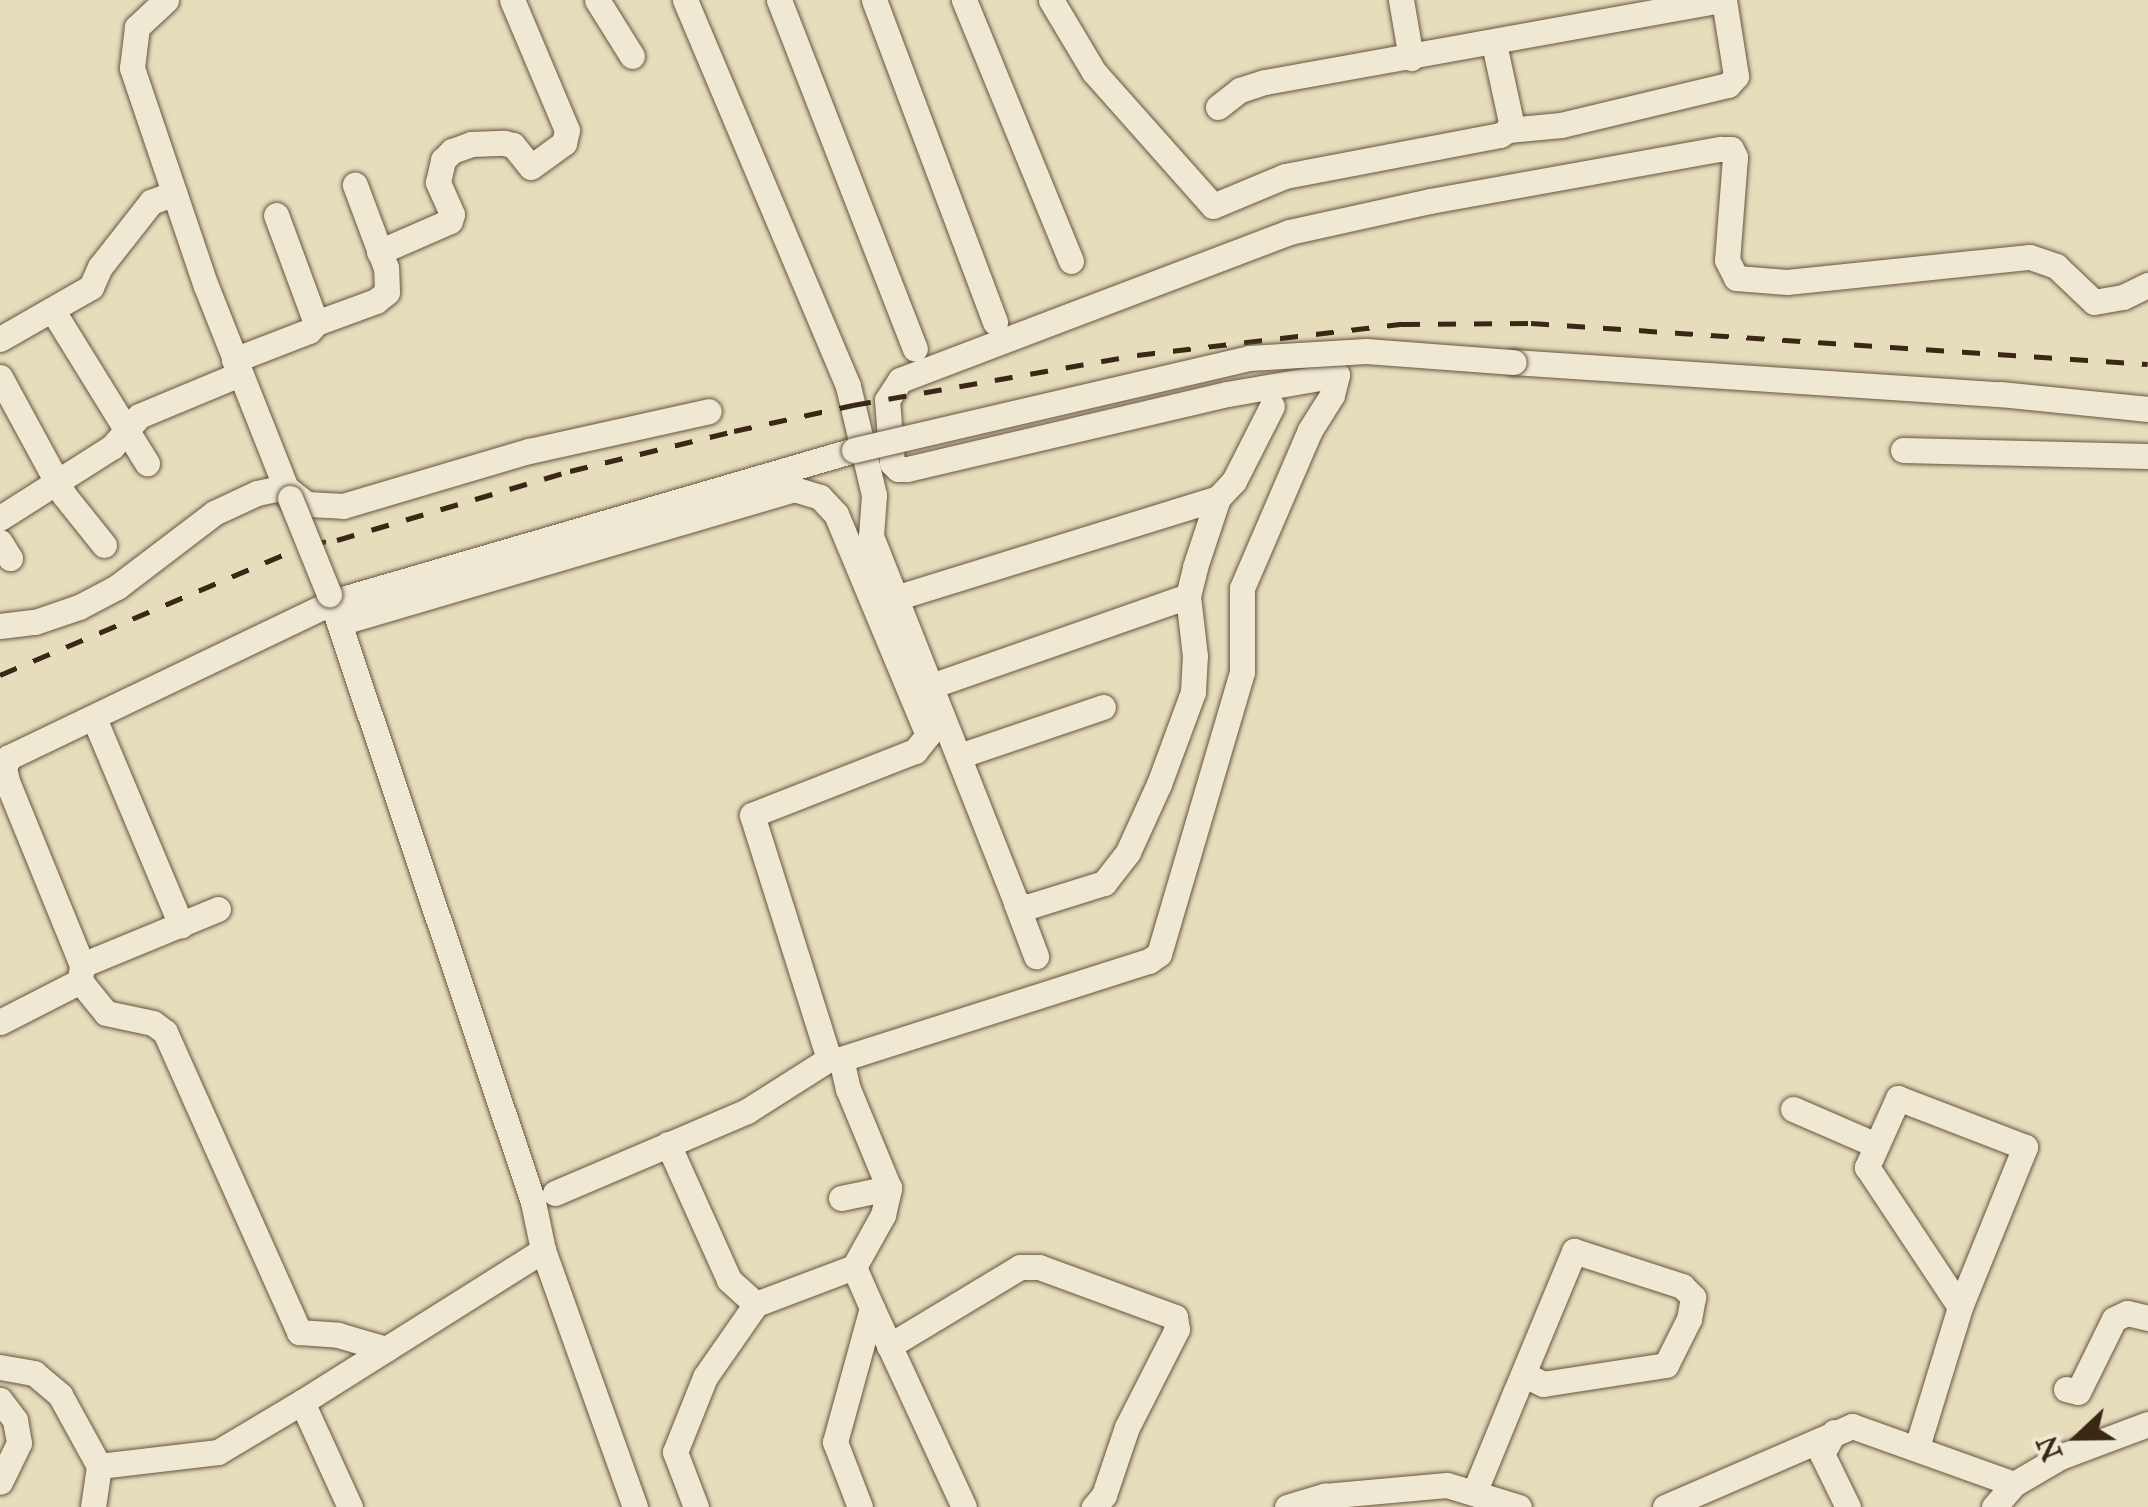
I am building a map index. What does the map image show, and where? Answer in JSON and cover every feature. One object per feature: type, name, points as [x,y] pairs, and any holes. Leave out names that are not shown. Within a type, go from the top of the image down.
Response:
[{"type":"street","points":[[166,0],[137,26],[132,68],[237,367],[333,606],[533,1202],[543,1250],[634,1507]]},
{"type":"street","points":[[379,252],[450,220],[452,214],[438,182],[443,160],[452,151],[471,144],[504,143],[514,145],[532,166],[564,143],[566,130],[512,0]]},
{"type":"street","points":[[597,0],[632,56]]},
{"type":"street","points":[[685,0],[848,386],[874,494],[871,536],[1036,956]]},
{"type":"street","points":[[779,0],[915,348]]},
{"type":"street","points":[[874,0],[995,322]]},
{"type":"street","points":[[964,0],[1071,261]]},
{"type":"street","points":[[1050,0],[1094,72],[1213,206],[1284,176],[1500,135],[1508,130],[1561,125],[1728,85],[1736,76],[1723,0],[1265,82],[1240,90],[1218,107]]},
{"type":"street","points":[[1400,0],[1411,58]]},
{"type":"street","points":[[1494,44],[1511,122],[1508,130]]},
{"type":"street","points":[[554,1193],[747,1111],[835,1059],[1149,962],[1159,954],[1242,672],[1242,588],[1337,375],[1227,394],[907,469],[898,469],[892,462],[888,415],[887,396],[900,380],[1289,232],[1430,201],[1720,149],[1732,149],[1735,157],[1728,260],[1736,278],[1787,282],[2030,258],[2056,266],[2094,302],[2123,297],[2148,284]]},
{"type":"street","points":[[0,518],[112,447],[140,416],[316,323],[385,297],[388,283],[354,184]]},
{"type":"street","points":[[0,339],[91,287],[100,267],[151,202],[174,193]]},
{"type":"street","points":[[276,216],[316,323]]},
{"type":"street","points":[[53,311],[147,464]]},
{"type":"street","points":[[386,1349],[338,1335],[299,1332],[165,1032],[153,1023],[120,1020],[92,1001],[4,768],[9,756],[333,606],[854,450],[1249,358],[1366,351],[2000,394],[2148,409]]},
{"type":"street","points":[[0,377],[57,481],[104,545]]},
{"type":"street","points":[[1016,903],[1027,907],[1104,883],[1128,852],[1159,784],[1193,692],[1195,656],[1188,596],[1218,498],[1234,481],[1272,406]]},
{"type":"street","points":[[0,626],[35,622],[78,607],[117,587],[214,512],[236,500],[288,493],[307,504],[342,506],[529,451],[708,410]]},
{"type":"street","points":[[1903,450],[2148,456]]},
{"type":"street","points":[[333,606],[794,489],[820,497],[836,514],[928,735],[915,751],[752,815],[835,1059],[889,1188],[883,1214],[854,1267],[756,1304],[705,1377],[675,1452],[696,1507]]},
{"type":"street","points":[[895,598],[1218,498]]},
{"type":"street","points":[[931,686],[1188,596]]},
{"type":"street","points":[[959,756],[1103,707]]},
{"type":"street","points":[[94,718],[181,925]]},
{"type":"street","points":[[0,1022],[81,973],[218,910]]},
{"type":"street","points":[[1917,1447],[1960,1307],[2025,1147],[1898,1098],[1866,1166],[1960,1307]]},
{"type":"street","points":[[1793,1109],[1876,1145]]},
{"type":"street","points":[[668,1144],[728,1280],[756,1304]]},
{"type":"street","points":[[842,1198],[889,1188]]},
{"type":"street","points":[[100,1466],[218,1452],[543,1250]]},
{"type":"street","points":[[1474,1493],[1522,1374],[1574,1251],[1682,1286],[1693,1297],[1689,1320],[1666,1365],[1544,1384],[1522,1374]]},
{"type":"street","points":[[854,1267],[963,1507]]},
{"type":"street","points":[[889,1346],[1020,1267],[1039,1267],[1175,1317],[1178,1330],[1127,1427],[1104,1495],[1094,1507]]},
{"type":"street","points":[[860,1507],[835,1442],[872,1308]]},
{"type":"street","points":[[2066,1389],[2078,1392],[2114,1318],[2127,1313],[2148,1318]]},
{"type":"street","points":[[0,1367],[46,1379],[60,1394],[100,1466],[93,1507]]},
{"type":"street","points":[[0,1400],[15,1420],[18,1444],[0,1482]]},
{"type":"street","points":[[302,1402],[350,1507]]},
{"type":"street","points":[[1994,1507],[2014,1484],[2060,1457],[2148,1424]]},
{"type":"street","points":[[1665,1507],[1852,1426],[2014,1484]]},
{"type":"street","points":[[1834,1432],[1822,1454],[1848,1507]]},
{"type":"street","points":[[1287,1507],[1324,1496],[1447,1484],[1518,1507]]},
{"type":"railway","points":[[0,675],[308,544],[337,540],[570,471],[734,431],[853,405],[1137,355],[1402,324],[1531,323],[2148,364]]}]
